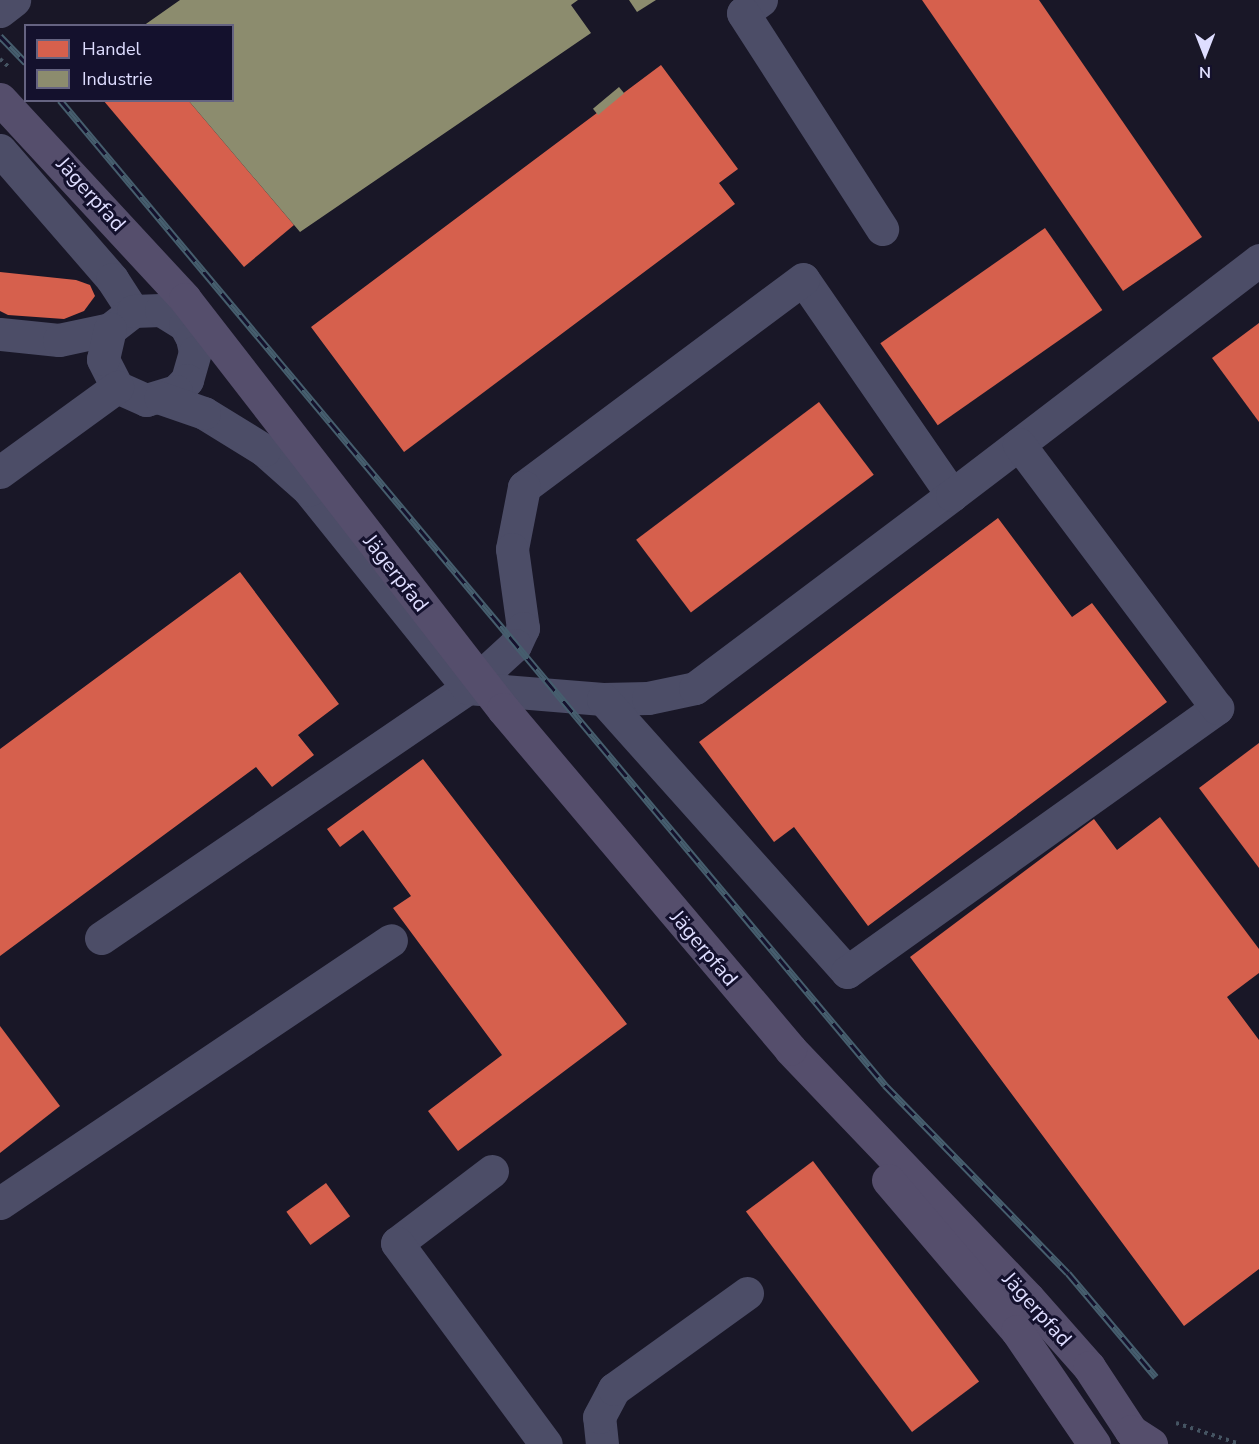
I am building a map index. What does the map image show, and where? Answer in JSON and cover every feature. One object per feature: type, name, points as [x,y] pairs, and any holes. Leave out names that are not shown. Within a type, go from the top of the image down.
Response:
[{"type":"main road","name":"Jägerpfad","points":[[0,99],[184,299],[503,709],[790,1049],[1028,1298],[1089,1367],[1131,1431],[1151,1444]]},
{"type":"main road","name":"Jägerpfad","points":[[790,1049],[879,1169],[1017,1331],[1094,1444]]},
{"type":"street","points":[[0,11],[14,0]]},
{"type":"street","points":[[761,0],[743,14],[882,229]]},
{"type":"street","points":[[0,150],[112,279],[122,320],[103,359],[117,387],[146,400],[161,398],[204,413],[264,450],[309,490],[468,688],[603,699],[648,698],[695,688],[1259,260]]},
{"type":"street","points":[[101,938],[468,688],[515,645],[523,628],[512,549],[524,487],[803,279],[952,495]]},
{"type":"street","points":[[0,334],[59,340],[122,320],[168,313],[192,338],[195,352],[187,380],[161,398]]},
{"type":"street","points":[[0,472],[117,387]]},
{"type":"street","points":[[603,699],[847,972],[1217,708],[1019,444]]},
{"type":"street","points":[[0,1203],[391,940]]},
{"type":"street","points":[[492,1171],[397,1243],[546,1444]]},
{"type":"street","points":[[602,1444],[599,1417],[614,1389],[747,1293]]},
{"type":"building: Handel","points":[[922,0],[1039,0],[1202,237],[1123,291]]},
{"type":"building: Handel","points":[[661,65],[738,169],[719,183],[735,204],[404,452],[311,327]]},
{"type":"building: Handel","points":[[105,102],[190,102],[294,225],[244,267]]},
{"type":"building: Handel","points":[[1045,228],[1102,310],[938,425],[880,343]]},
{"type":"building: Handel","points":[[0,272],[76,280],[90,285],[95,296],[84,311],[64,319],[8,315],[0,311]]},
{"type":"building: Handel","points":[[1259,323],[1259,422],[1212,358]]},
{"type":"building: Handel","points":[[819,402],[874,475],[691,612],[636,540]]},
{"type":"building: Handel","points":[[998,518],[1072,617],[1092,603],[1167,702],[868,926],[794,827],[774,842],[699,742]]},
{"type":"building: Handel","points":[[240,572],[339,704],[298,735],[314,755],[272,787],[256,767],[0,956],[0,749]]},
{"type":"building: Handel","points":[[1259,743],[1259,868],[1199,788]]},
{"type":"building: Handel","points":[[423,759],[627,1024],[458,1151],[428,1111],[502,1055],[393,908],[411,896],[363,830],[340,847],[327,829]]},
{"type":"building: Handel","points":[[1160,817],[1259,949],[1259,973],[1227,997],[1259,1040],[1259,1269],[1184,1326],[910,957],[1094,819],[1117,850]]},
{"type":"building: Handel","points":[[0,1026],[60,1106],[0,1153]]},
{"type":"building: Handel","points":[[813,1161],[979,1381],[912,1432],[746,1212]]},
{"type":"building: Handel","points":[[326,1183],[350,1216],[310,1245],[286,1212]]},
{"type":"building: Industrie","points":[[180,0],[578,0],[571,5],[591,33],[300,232],[190,102],[234,102],[234,24],[146,24]]},
{"type":"building: Industrie","points":[[629,0],[656,0],[637,12]]},
{"type":"building: Industrie","points":[[619,87],[624,93],[598,115],[593,109]]},
{"type":"railway","points":[[0,36],[24,61]]},
{"type":"railway","points":[[62,102],[885,1085],[1068,1273],[1156,1377]]}]
